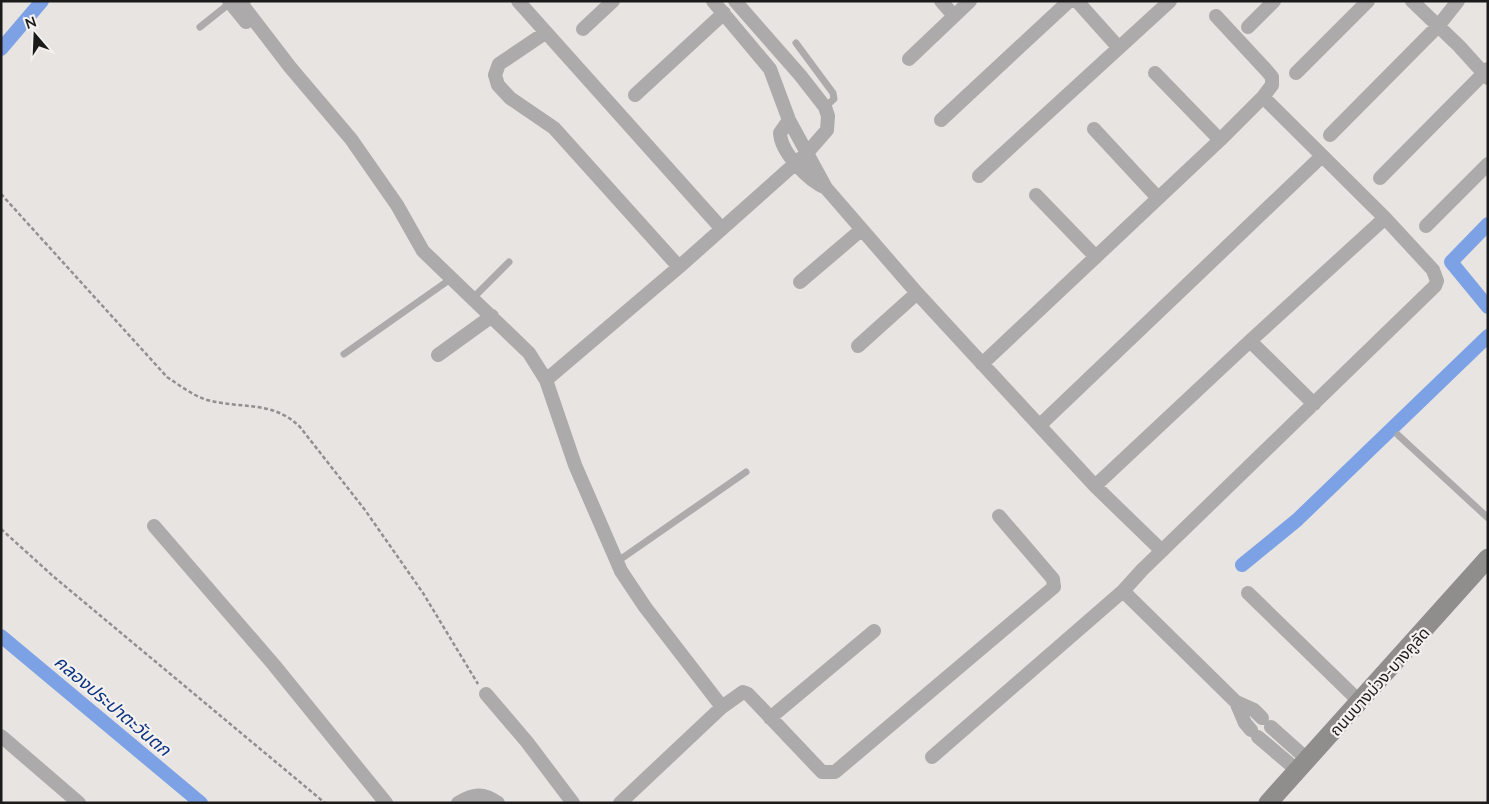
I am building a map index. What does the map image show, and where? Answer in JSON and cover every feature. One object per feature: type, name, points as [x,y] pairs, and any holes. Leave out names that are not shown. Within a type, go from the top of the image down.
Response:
[{"type":"street","points":[[518,1],[722,229]]},
{"type":"street","points":[[583,29],[613,1]]},
{"type":"street","points":[[713,1],[770,69],[789,120],[826,188],[861,230],[982,364],[1095,486],[1162,551]]},
{"type":"street","points":[[546,380],[722,229],[807,153],[827,130],[828,116],[825,107],[800,75],[735,1]]},
{"type":"street","points":[[941,1],[954,16]]},
{"type":"street","points":[[909,58],[970,1]]},
{"type":"street","points":[[941,120],[1069,1]]},
{"type":"street","points":[[1076,1],[1119,48]]},
{"type":"street","points":[[979,176],[1170,1]]},
{"type":"street","points":[[1248,28],[1274,1]]},
{"type":"street","points":[[1296,73],[1368,1]]},
{"type":"street","points":[[1380,178],[1486,73],[1439,25],[1412,1]]},
{"type":"street","points":[[1330,135],[1439,25],[1458,1]]},
{"type":"street","points":[[234,2],[244,8],[290,67],[351,139],[397,205],[423,251],[529,354],[546,380],[575,465],[618,560],[621,571],[645,607],[722,707]]},
{"type":"street","points":[[635,95],[724,13]]},
{"type":"street","points":[[982,364],[1220,140],[1263,97],[1272,85],[1272,77],[1216,16]]},
{"type":"street","points":[[545,33],[500,64],[495,74],[498,84],[510,98],[554,128],[679,267]]},
{"type":"street","points":[[1154,73],[1220,140]]},
{"type":"street","points":[[932,757],[1123,591],[1437,284],[1437,278],[1433,270],[1385,218],[1263,97]]},
{"type":"street","points":[[789,120],[780,133],[780,138],[795,163],[813,181],[826,188]]},
{"type":"street","points":[[1094,129],[1158,198]]},
{"type":"street","points":[[1040,425],[1322,156]]},
{"type":"street","points":[[1426,226],[1488,164]]},
{"type":"street","points":[[1036,195],[1096,257]]},
{"type":"street","points":[[1095,486],[1250,340],[1385,218]]},
{"type":"street","points":[[800,282],[861,230]]},
{"type":"street","points":[[858,346],[917,293]]},
{"type":"street","points":[[438,355],[492,316]]},
{"type":"street","points":[[1250,340],[1314,404]]},
{"type":"street","points":[[620,803],[722,707],[745,692],[822,772],[836,772],[1052,589],[1053,580],[999,516]]},
{"type":"street","points":[[154,526],[274,665],[386,803]]},
{"type":"street","name":"ถนนบางม่วง-บางคูลัด","points":[[1268,803],[1488,558]]},
{"type":"street","points":[[1123,591],[1236,702],[1254,710],[1303,766]]},
{"type":"street","points":[[1248,594],[1360,702]]},
{"type":"street","points":[[770,718],[874,631]]},
{"type":"street","points":[[486,694],[527,742],[573,803]]},
{"type":"street","points":[[1236,702],[1245,723],[1255,733],[1303,766]]},
{"type":"street","points":[[1,736],[79,803]]},
{"type":"street","points":[[458,803],[470,796],[480,794],[498,803]]},
{"type":"lane","points":[[200,27],[234,2]]},
{"type":"lane","points":[[796,43],[833,93],[834,99],[825,107]]},
{"type":"lane","points":[[473,298],[509,262]]},
{"type":"lane","points":[[344,354],[452,278]]},
{"type":"lane","points":[[1398,435],[1488,518]]},
{"type":"lane","points":[[618,560],[746,472]]},
{"type":"path","points":[[1,194],[151,361],[168,376],[191,393],[206,400],[277,410],[289,416],[300,427],[365,510],[423,593],[473,677],[486,694]]},
{"type":"path","points":[[1,529],[54,577],[325,803]]},
{"type":"waterway","points":[[1,49],[42,1]]},
{"type":"waterway","points":[[1488,224],[1451,262],[1488,307]]},
{"type":"waterway","points":[[1242,565],[1297,520],[1488,336]]},
{"type":"waterway","name":"คลองประปาตะวันตก","points":[[1,636],[201,803]]}]
